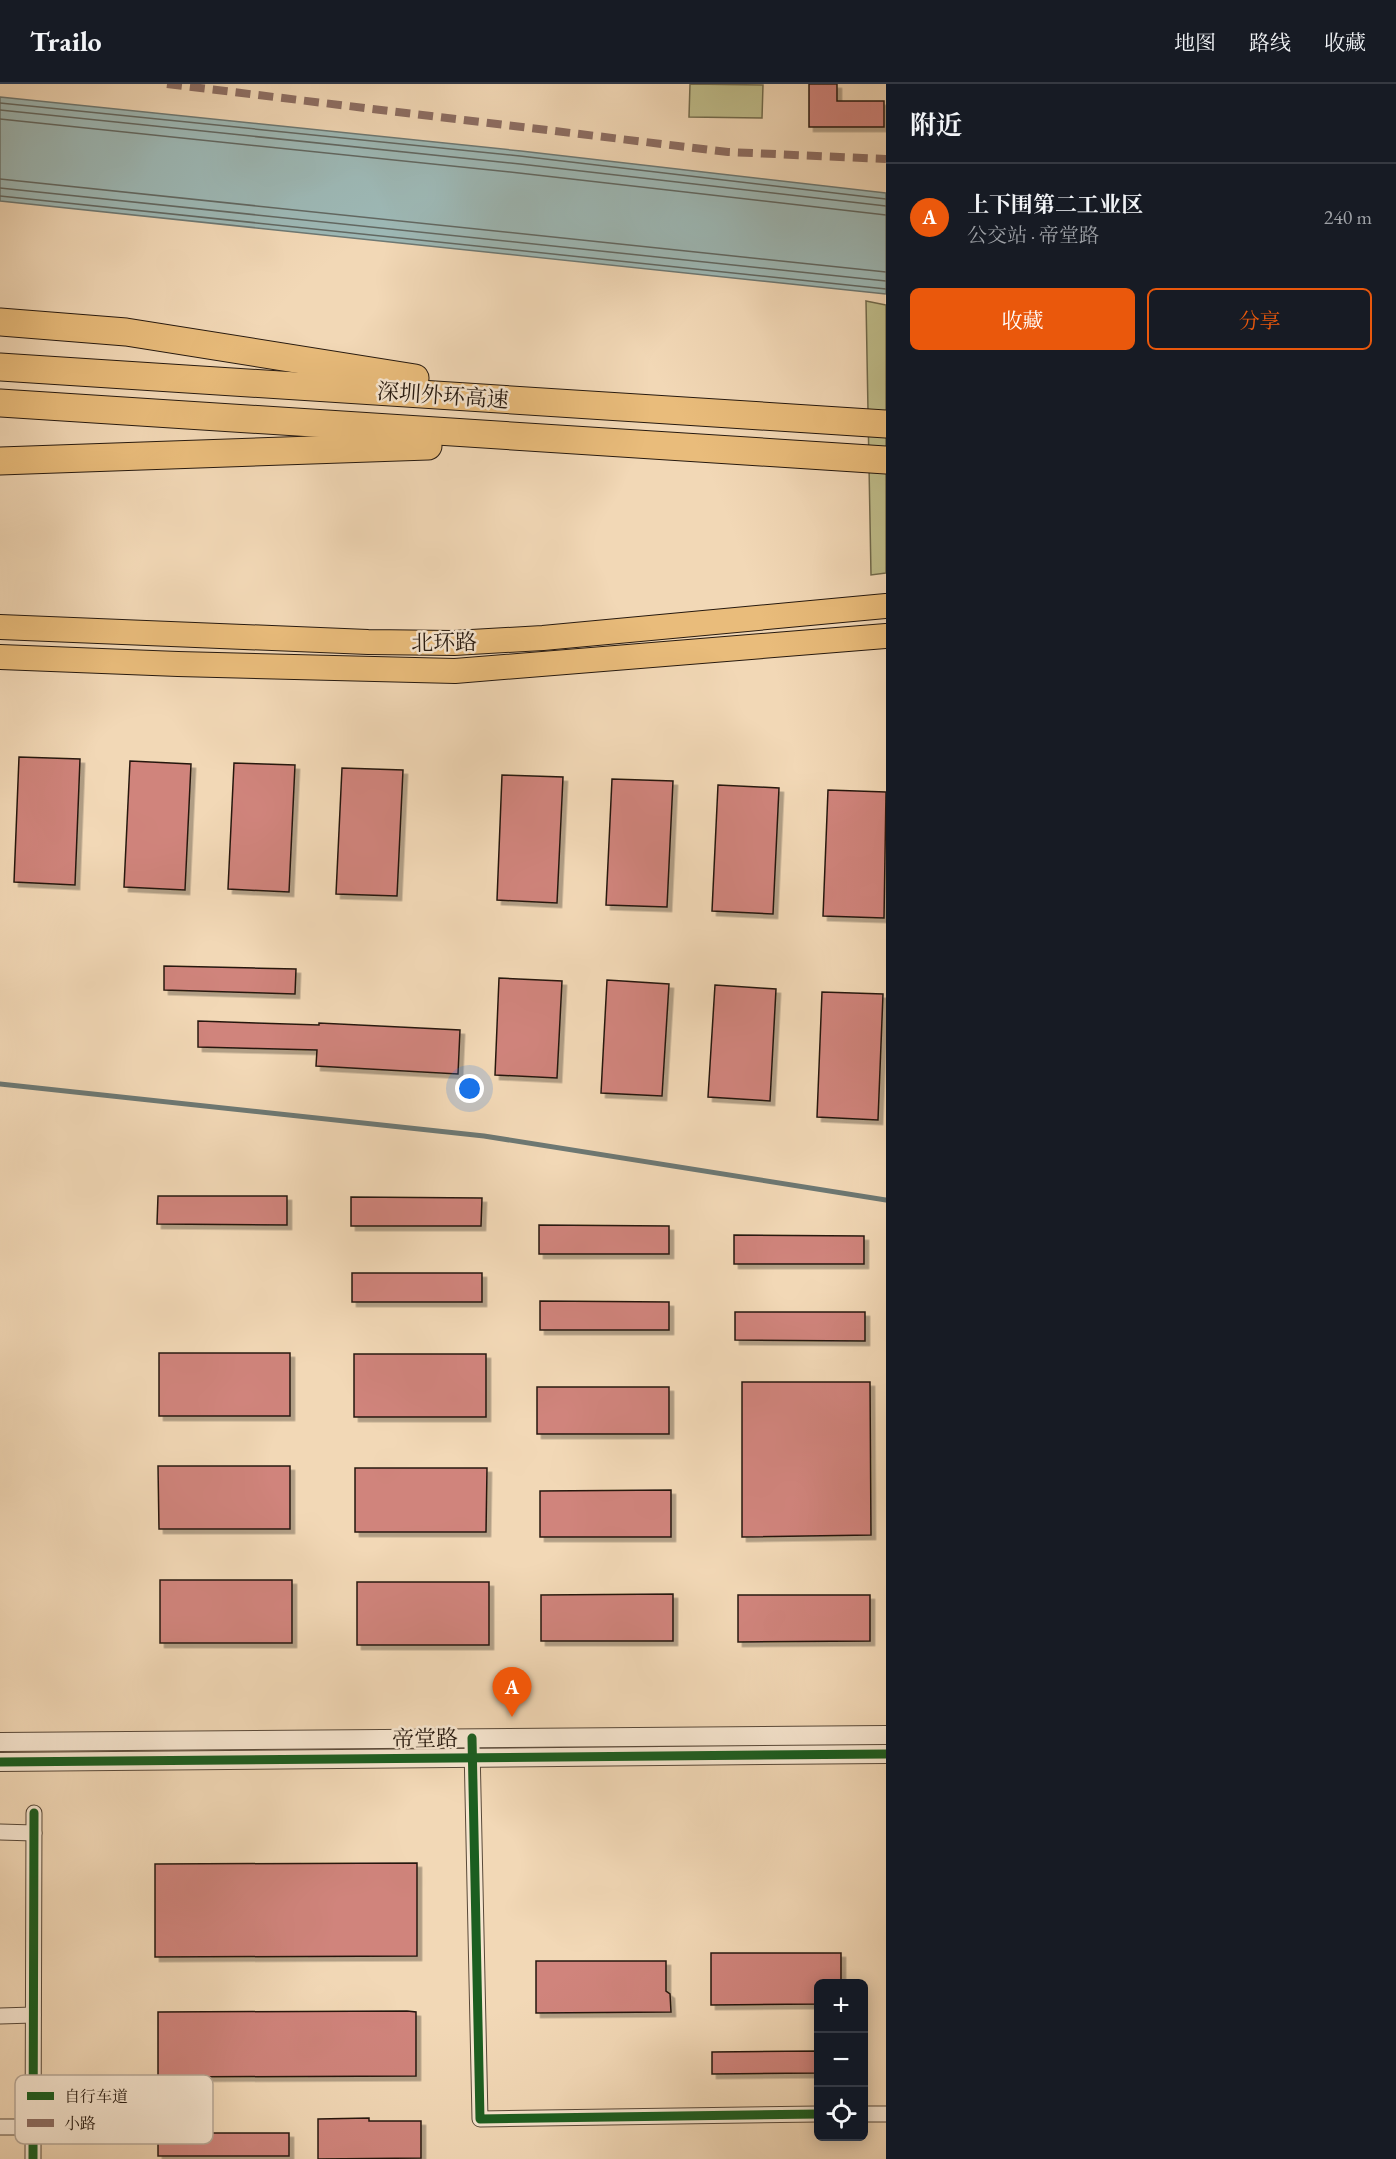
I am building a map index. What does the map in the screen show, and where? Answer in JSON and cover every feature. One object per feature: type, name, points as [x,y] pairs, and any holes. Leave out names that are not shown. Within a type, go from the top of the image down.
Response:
[{"type":"highway","points":[[0,322],[126,332],[579,404]]},
{"type":"highway","name":"深圳外环高速","points":[[0,367],[886,424]]},
{"type":"highway","name":"深圳外环高速","points":[[0,403],[886,460]]},
{"type":"highway","points":[[0,461],[576,441]]},
{"type":"main road","name":"北环路","points":[[0,627],[368,642],[454,643],[554,637],[886,606]]},
{"type":"main road","name":"北环路","points":[[0,657],[178,664],[455,670],[886,636]]},
{"type":"street","name":"帝堂路","points":[[0,1742],[886,1735]]},
{"type":"street","points":[[472,1738],[480,2119],[814,2114]]},
{"type":"street","name":"帝堂路","points":[[0,1762],[886,1754]]},
{"type":"street","points":[[33,2075],[34,1813]]},
{"type":"street","points":[[0,1832],[34,1833]]},
{"type":"street","points":[[0,2016],[33,2014]]},
{"type":"street","points":[[868,2114],[886,2114]]},
{"type":"shaded area","points":[[690,84],[763,85],[762,118],[689,117]]},
{"type":"shaded area","points":[[866,301],[886,305],[886,573],[871,575]]},
{"type":"water","points":[[0,97],[521,151],[886,193],[886,294],[0,201]]},
{"type":"building","points":[[809,84],[837,84],[837,101],[884,101],[884,127],[809,127]]},
{"type":"building","points":[[19,757],[80,759],[75,885],[14,882]]},
{"type":"building","points":[[130,761],[191,764],[185,890],[124,887]]},
{"type":"building","points":[[234,763],[295,765],[289,892],[228,889]]},
{"type":"building","points":[[342,768],[403,770],[397,896],[336,894]]},
{"type":"building","points":[[502,775],[563,777],[557,903],[497,900]]},
{"type":"building","points":[[612,779],[673,781],[667,907],[606,905]]},
{"type":"building","points":[[718,785],[779,788],[773,914],[712,911]]},
{"type":"building","points":[[828,790],[886,792],[884,918],[823,916]]},
{"type":"building","points":[[164,966],[296,969],[295,994],[164,990]]},
{"type":"building","points":[[499,978],[562,981],[557,1078],[495,1075]]},
{"type":"building","points":[[607,980],[669,984],[662,1096],[601,1093]]},
{"type":"building","points":[[715,985],[776,989],[770,1101],[708,1097]]},
{"type":"building","points":[[822,992],[883,994],[878,1120],[817,1117]]},
{"type":"building","points":[[198,1021],[319,1025],[319,1023],[460,1030],[458,1074],[316,1066],[317,1050],[198,1047]]},
{"type":"building","points":[[158,1196],[287,1196],[287,1225],[157,1224]]},
{"type":"building","points":[[351,1197],[482,1198],[481,1226],[351,1226]]},
{"type":"building","points":[[539,1225],[669,1226],[669,1254],[539,1254]]},
{"type":"building","points":[[734,1235],[864,1236],[864,1264],[734,1264]]},
{"type":"building","points":[[352,1273],[482,1273],[482,1302],[352,1302]]},
{"type":"building","points":[[540,1301],[669,1302],[669,1330],[540,1330]]},
{"type":"building","points":[[735,1312],[865,1312],[865,1341],[735,1340]]},
{"type":"building","points":[[159,1353],[290,1353],[290,1416],[159,1416]]},
{"type":"building","points":[[354,1354],[486,1354],[486,1417],[354,1417]]},
{"type":"building","points":[[742,1382],[870,1382],[871,1535],[742,1537]]},
{"type":"building","points":[[537,1387],[669,1387],[669,1434],[537,1434]]},
{"type":"building","points":[[158,1466],[290,1466],[290,1529],[159,1529]]},
{"type":"building","points":[[355,1468],[487,1468],[486,1532],[355,1532]]},
{"type":"building","points":[[671,1490],[671,1537],[540,1537],[540,1491]]},
{"type":"building","points":[[160,1580],[292,1580],[292,1643],[160,1643]]},
{"type":"building","points":[[357,1582],[489,1582],[489,1645],[357,1645]]},
{"type":"building","points":[[673,1594],[673,1641],[541,1641],[541,1595]]},
{"type":"building","points":[[738,1595],[870,1595],[870,1641],[738,1642]]},
{"type":"building","points":[[417,1863],[417,1956],[155,1957],[155,1864]]},
{"type":"building","points":[[711,1953],[841,1953],[841,1979],[814,1979],[814,2004],[711,2005]]},
{"type":"building","points":[[536,1961],[666,1961],[666,1991],[670,1994],[671,2012],[536,2013]]},
{"type":"building","points":[[158,2012],[416,2012],[416,2076],[158,2075]]},
{"type":"building","points":[[814,2051],[814,2073],[712,2074],[712,2052]]},
{"type":"building","points":[[369,2118],[369,2121],[421,2121],[421,2158],[318,2159],[318,2119]]},
{"type":"building","points":[[213,2133],[289,2133],[289,2156],[158,2156],[158,2144],[213,2144]]},
{"type":"waterway","points":[[0,1084],[484,1136],[886,1200]]},
{"type":"marked path","points":[[167,84],[728,152],[886,159]]},
{"type":"cycle path","points":[[472,1738],[480,2119],[814,2114]]},
{"type":"cycle path","points":[[0,1762],[886,1754]]},
{"type":"cycle path","points":[[33,2075],[34,1813]]},
{"type":"cycle path","points":[[33,2144],[33,2159]]},
{"type":"place","name":"上下围第二工业区","points":[[512,1717]]}]
